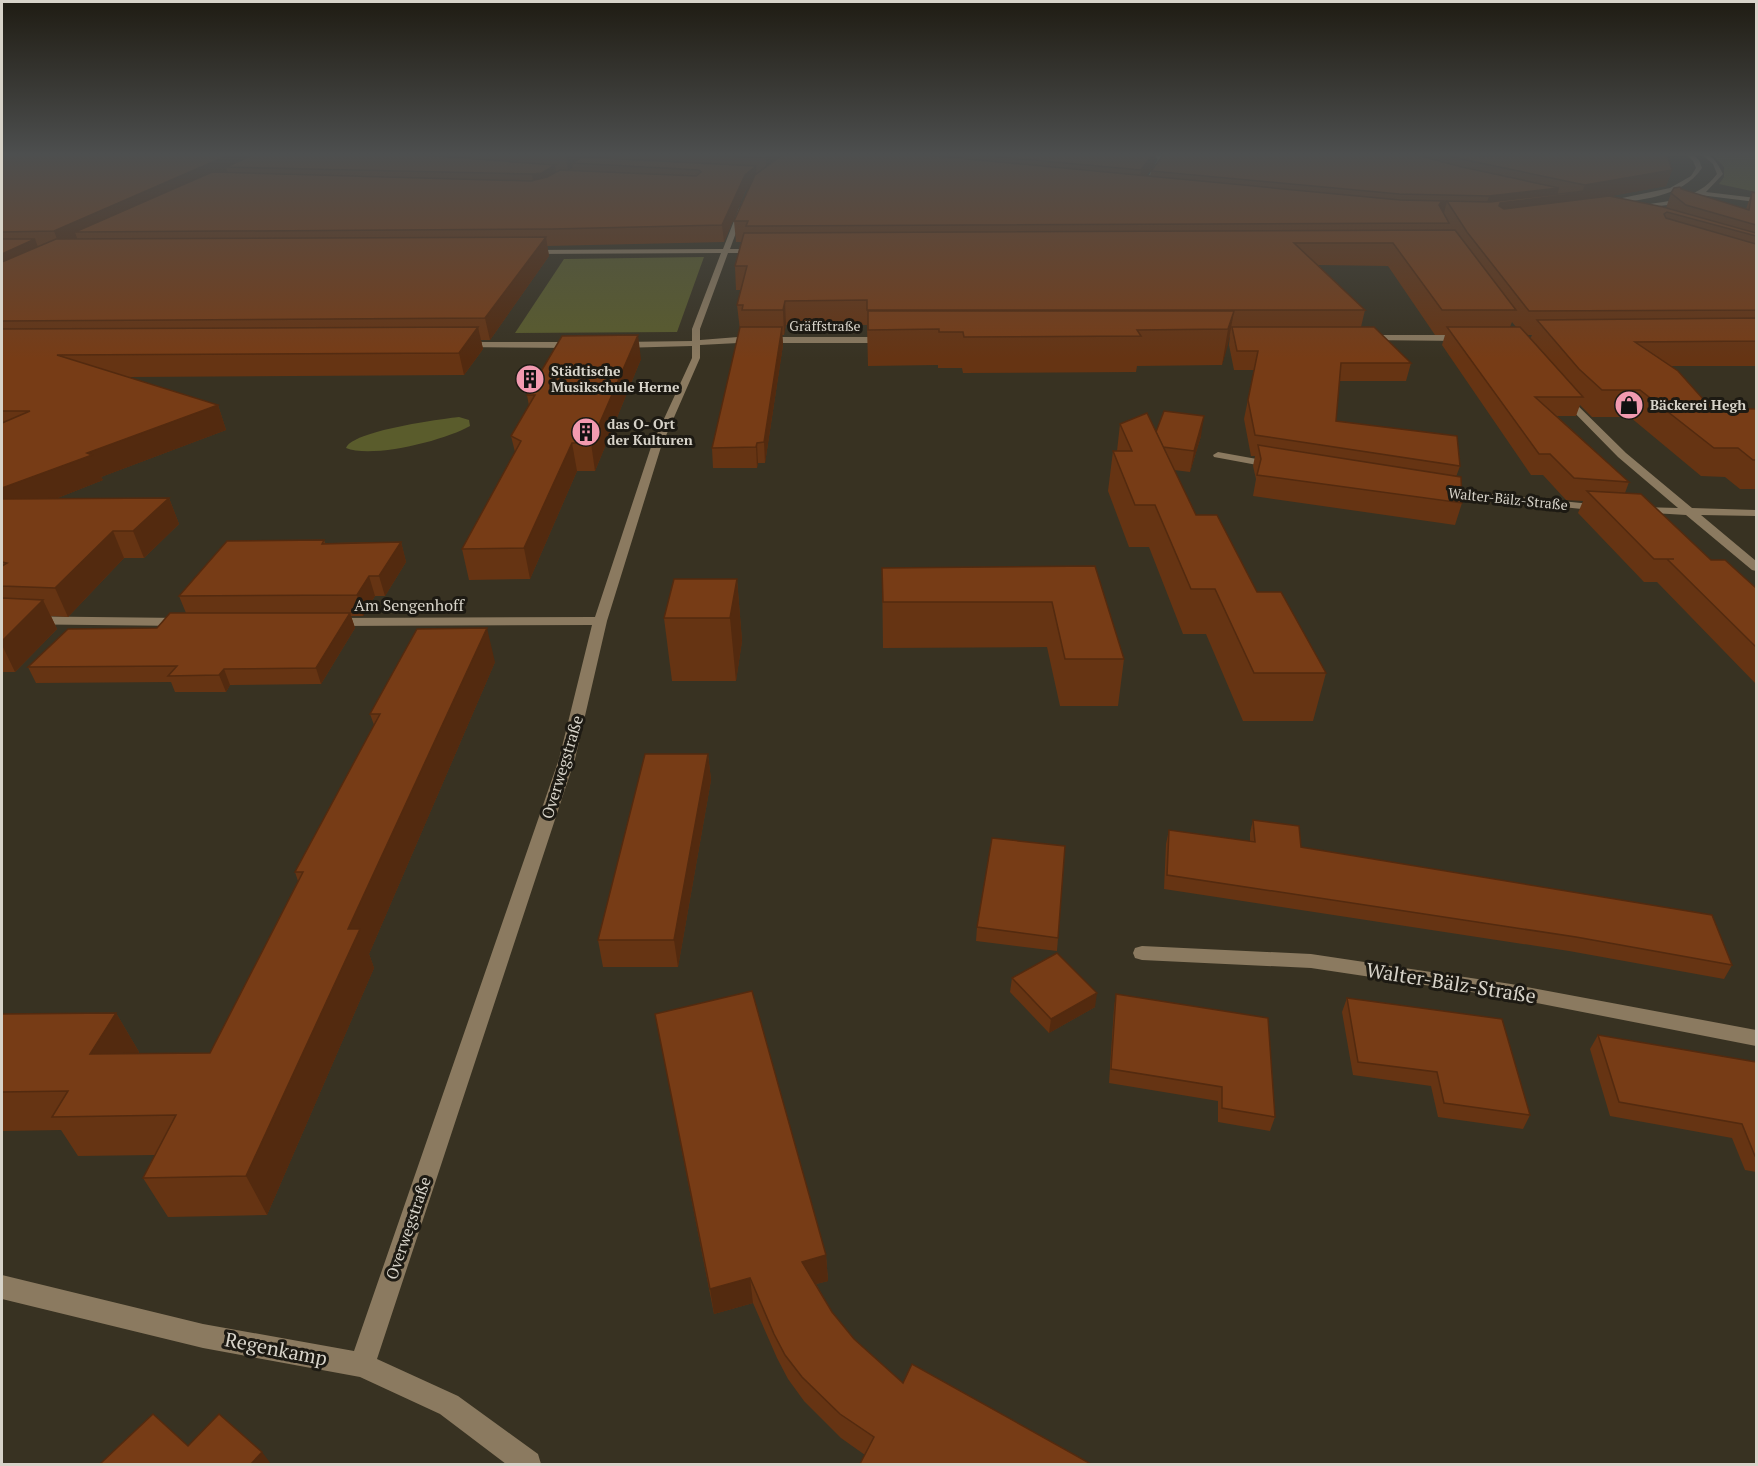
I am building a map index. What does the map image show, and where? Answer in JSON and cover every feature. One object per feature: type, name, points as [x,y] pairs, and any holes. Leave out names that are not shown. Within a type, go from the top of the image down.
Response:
[{"type":"street","name":"Overwegstraße","points":[[362,1365],[567,759],[600,621],[656,447],[696,358],[696,328],[737,222]]},
{"type":"street","points":[[520,252],[768,251]]},
{"type":"street","points":[[1360,338],[1467,338]]},
{"type":"street","name":"Gräffstraße","points":[[615,345],[738,340],[893,340]]},
{"type":"street","points":[[455,345],[583,345]]},
{"type":"street","points":[[1556,389],[1622,455],[1756,567]]},
{"type":"street","points":[[1218,454],[1282,466]]},
{"type":"street","name":"Walter-Bälz-Straße","points":[[1426,489],[1548,504],[1692,513],[1756,513]]},
{"type":"street","points":[[2,620],[199,622]]},
{"type":"street","name":"Am Sengenhoff","points":[[317,622],[600,621]]},
{"type":"street","name":"Walter-Bälz-Straße","points":[[1142,953],[1311,961],[1511,991],[1756,1038]]},
{"type":"street","name":"Regenkamp","points":[[2,1287],[203,1335],[362,1365],[449,1405],[528,1464]]},
{"type":"green space","points":[[704,257],[677,332],[515,333],[564,259]]},
{"type":"green space","points":[[459,417],[469,420],[470,426],[427,442],[390,450],[358,451],[346,448],[352,442],[379,431]]},
{"type":"building","points":[[2,222],[74,222],[54,231],[2,232]]},
{"type":"building","points":[[97,222],[723,222],[722,225],[553,229],[75,232]]},
{"type":"building","points":[[747,222],[1449,223],[746,226]]},
{"type":"building","points":[[1461,222],[1681,222],[1756,244],[1756,310],[1529,311]]},
{"type":"building","points":[[1706,222],[1718,222],[1756,233],[1756,236]]},
{"type":"building","points":[[1455,230],[1516,310],[1442,310],[1393,243],[1294,243],[1365,310],[867,310],[867,300],[785,301],[783,310],[742,310],[743,305],[737,305],[747,266],[735,266],[744,233]]},
{"type":"building","points":[[546,237],[485,318],[2,321],[2,262],[56,239]]},
{"type":"building","points":[[2,239],[35,239],[2,254]]},
{"type":"building","points":[[868,311],[1234,311],[1228,329],[1137,330],[1141,336],[964,337],[963,332],[939,332],[939,329],[868,330]]},
{"type":"building","points":[[1756,318],[1756,341],[1635,342],[1678,371],[1703,399],[1717,408],[1756,409],[1756,460],[1738,448],[1714,448],[1640,390],[1602,390],[1579,369],[1537,320]]},
{"type":"building","points":[[478,327],[459,353],[57,355],[218,405],[87,453],[92,455],[2,488],[2,423],[30,411],[2,411],[2,329]]},
{"type":"building","points":[[740,327],[782,327],[764,442],[757,443],[756,447],[712,448]]},
{"type":"building","points":[[1232,327],[1374,327],[1411,363],[1341,363],[1336,421],[1457,436],[1460,466],[1255,435],[1248,400],[1258,351],[1237,351]]},
{"type":"building","points":[[1447,327],[1520,327],[1583,397],[1535,397],[1629,482],[1574,478],[1550,454],[1539,454]]},
{"type":"building","points":[[638,335],[591,443],[572,443],[524,548],[462,549],[521,441],[511,436],[535,395],[527,395],[562,336]]},
{"type":"building","points":[[1164,411],[1204,416],[1194,451],[1163,447],[1156,432]]},
{"type":"building","points":[[1147,413],[1196,515],[1217,515],[1257,592],[1281,592],[1326,673],[1254,673],[1215,589],[1191,589],[1155,505],[1135,505],[1113,451],[1132,451],[1120,424]]},
{"type":"building","points":[[1258,445],[1461,477],[1462,503],[1257,475],[1261,459]]},
{"type":"building","points":[[1587,491],[1641,494],[1711,560],[1725,560],[1756,588],[1756,647],[1667,559],[1654,559]]},
{"type":"building","points":[[169,498],[133,531],[113,531],[55,588],[2,586],[2,566],[7,563],[2,562],[2,499]]},
{"type":"building","points":[[324,540],[322,544],[401,542],[379,576],[369,576],[357,595],[179,596],[227,541]]},
{"type":"building","points":[[1095,566],[1124,659],[1065,659],[1052,602],[883,602],[882,568]]},
{"type":"building","points":[[674,579],[737,579],[730,618],[664,618]]},
{"type":"building","points":[[2,598],[43,600],[2,641]]},
{"type":"building","points":[[170,613],[350,613],[316,668],[224,669],[219,675],[168,676],[177,666],[28,667],[68,629],[157,628]]},
{"type":"building","points":[[487,628],[348,929],[360,929],[246,1176],[143,1178],[176,1115],[52,1117],[68,1091],[2,1092],[2,1014],[116,1013],[90,1054],[210,1053],[303,872],[295,872],[380,714],[370,714],[417,629]]},
{"type":"building","points":[[645,754],[708,754],[674,940],[598,940]]},
{"type":"building","points":[[1253,820],[1299,826],[1301,847],[1712,915],[1732,965],[1576,937],[1167,875],[1169,830],[1255,842]]},
{"type":"building","points":[[992,838],[1065,846],[1058,938],[977,927]]},
{"type":"building","points":[[1057,953],[1097,993],[1051,1019],[1012,978]]},
{"type":"building","points":[[752,991],[826,1255],[802,1262],[832,1312],[854,1339],[903,1383],[912,1364],[1091,1464],[860,1464],[874,1437],[840,1414],[802,1377],[785,1355],[750,1278],[710,1289],[655,1014]]},
{"type":"building","points":[[1116,994],[1268,1018],[1275,1117],[1222,1108],[1222,1087],[1111,1069]]},
{"type":"building","points":[[1347,998],[1502,1019],[1530,1115],[1444,1103],[1437,1072],[1358,1062]]},
{"type":"building","points":[[1598,1035],[1756,1062],[1756,1156],[1742,1124],[1619,1102]]},
{"type":"building","points":[[153,1414],[188,1446],[219,1414],[262,1452],[251,1464],[100,1464]]},
{"type":"place","name":"Städtische Musikschule Herne","points":[[530,379]]},
{"type":"place","name":"Bäckerei Hegh","points":[[1629,405]]},
{"type":"place","name":"das O- Ort der Kulturen","points":[[586,432]]}]
